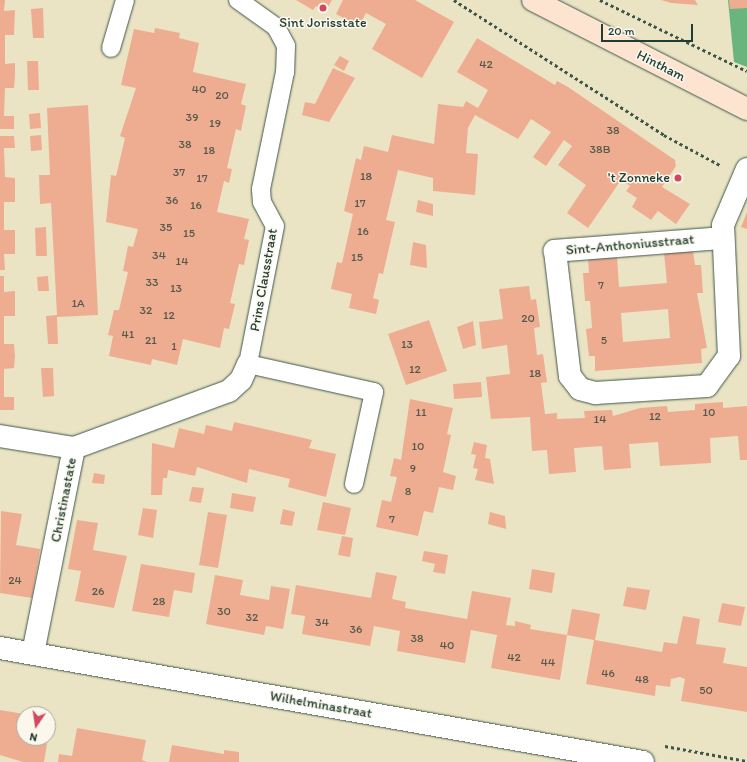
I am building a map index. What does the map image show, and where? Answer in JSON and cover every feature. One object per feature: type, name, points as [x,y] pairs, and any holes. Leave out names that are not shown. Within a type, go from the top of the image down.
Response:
[{"type":"street","name":"Hintham","points":[[533,0],[747,109]]},
{"type":"street","name":"Sint-Anthoniusstraat","points":[[723,238],[555,251],[570,376],[580,389],[595,393],[707,386],[728,356],[723,225],[746,172]]},
{"type":"street","name":"Christinastate","points":[[33,653],[74,448],[229,391],[241,380],[248,364]]},
{"type":"street","points":[[0,436],[74,448]]},
{"type":"street","name":"Wilhelminastraat","points":[[0,648],[643,762]]},
{"type":"lane","points":[[111,48],[124,0]]},
{"type":"lane","name":"Prins Clausstraat","points":[[238,0],[276,27],[286,46],[285,72],[260,189],[262,202],[275,226],[248,364]]},
{"type":"lane","points":[[248,364],[374,392],[354,484]]},
{"type":"path","points":[[454,0],[664,135],[746,172]]},
{"type":"path","points":[[600,0],[747,71]]},
{"type":"green space","points":[[728,0],[747,0],[747,67],[734,62]]},
{"type":"building","points":[[0,0],[5,0],[4,11],[15,10],[14,35],[5,35],[5,64],[15,63],[15,76],[14,88],[5,88],[4,116],[14,116],[14,129],[0,129]]},
{"type":"building","name":"Sint Jorisstate","points":[[296,0],[332,0],[325,12],[316,6],[313,10]]},
{"type":"building","points":[[343,0],[415,0],[454,22],[422,78],[372,49],[386,24],[366,13],[359,26],[336,14]]},
{"type":"building","points":[[661,0],[695,0],[698,5],[671,3]]},
{"type":"building","points":[[729,0],[747,0],[747,8],[730,9]]},
{"type":"building","points":[[43,8],[44,38],[33,38],[31,9]]},
{"type":"building","points":[[155,28],[180,33],[179,38],[199,43],[193,72],[246,84],[241,104],[246,106],[241,131],[236,129],[227,168],[232,169],[229,183],[224,181],[217,212],[249,219],[244,239],[249,240],[244,265],[239,264],[230,303],[235,304],[229,329],[224,328],[220,348],[183,339],[177,365],[152,359],[151,365],[109,356],[113,336],[108,335],[114,310],[119,310],[128,272],[123,271],[128,246],[133,247],[138,229],[106,222],[111,175],[116,176],[125,138],[120,136],[136,88],[121,85],[134,29],[154,33]]},
{"type":"building","points":[[477,38],[555,85],[557,81],[568,87],[675,160],[676,166],[662,187],[690,204],[676,224],[658,211],[651,220],[632,207],[637,198],[626,191],[630,186],[621,180],[588,228],[567,213],[586,185],[558,165],[572,146],[564,140],[546,166],[533,157],[551,132],[531,119],[518,139],[475,115],[468,128],[466,153],[478,154],[475,195],[433,191],[433,178],[398,170],[386,220],[395,222],[383,274],[379,273],[373,298],[379,300],[376,314],[349,308],[352,294],[331,289],[337,262],[342,263],[353,214],[344,211],[356,158],[361,160],[364,146],[388,152],[392,135],[434,144],[438,104],[463,107],[466,101],[478,108],[488,90],[457,72]]},
{"type":"building","points":[[340,56],[349,61],[344,71],[334,65]]},
{"type":"building","points":[[27,61],[38,61],[39,90],[28,90]]},
{"type":"building","points":[[333,68],[355,78],[329,122],[302,115],[305,102],[315,104]]},
{"type":"building","points":[[88,105],[98,315],[57,317],[58,344],[48,344],[46,316],[57,315],[51,203],[40,204],[39,175],[50,175],[47,108]]},
{"type":"building","points":[[40,113],[41,128],[30,129],[29,114]]},
{"type":"building","points":[[41,135],[42,150],[31,151],[30,136]]},
{"type":"building","points":[[0,136],[14,136],[15,148],[4,148],[5,177],[15,178],[15,202],[4,202],[4,230],[15,230],[15,254],[4,254],[5,270],[0,270]]},
{"type":"building","points":[[418,200],[433,204],[433,216],[416,212]]},
{"type":"building","points":[[747,212],[747,229],[741,227]]},
{"type":"building","points":[[46,227],[47,256],[36,256],[35,228]]},
{"type":"building","points":[[413,242],[426,245],[427,268],[410,265]]},
{"type":"building","points":[[693,251],[695,265],[701,265],[703,293],[697,293],[707,348],[701,349],[702,363],[595,371],[595,356],[589,356],[586,329],[592,328],[590,301],[585,301],[583,273],[589,273],[588,259],[617,257],[619,287],[667,283],[664,253]],"holes":[[[668,309],[670,338],[623,342],[621,313]]]},
{"type":"building","points":[[0,276],[4,276],[4,292],[15,291],[15,316],[4,316],[4,344],[14,344],[15,356],[14,368],[4,369],[4,397],[14,397],[14,410],[0,410]]},
{"type":"building","points":[[48,276],[49,291],[38,291],[37,277]]},
{"type":"building","points":[[529,286],[531,300],[536,299],[540,327],[534,328],[537,355],[543,354],[547,382],[541,383],[545,414],[557,413],[557,419],[585,418],[584,411],[612,410],[613,416],[640,408],[667,406],[668,412],[695,410],[695,404],[723,402],[723,408],[747,406],[747,460],[740,460],[738,436],[710,438],[711,463],[660,466],[658,442],[629,444],[631,468],[604,470],[602,446],[574,448],[576,472],[549,474],[547,450],[532,451],[530,417],[491,419],[486,377],[510,374],[507,345],[482,349],[479,322],[503,319],[499,289]]},
{"type":"building","points":[[429,320],[447,371],[406,385],[388,334]]},
{"type":"building","points":[[473,321],[476,345],[463,349],[457,327]]},
{"type":"building","points":[[41,368],[53,368],[54,396],[43,397]]},
{"type":"building","points":[[481,382],[482,397],[454,399],[453,384]]},
{"type":"building","points":[[410,399],[453,408],[447,434],[451,435],[443,472],[456,476],[453,490],[439,487],[433,513],[424,511],[418,536],[376,527],[382,500],[391,502],[397,477],[390,476],[394,458],[401,460]]},
{"type":"building","points":[[234,422],[312,440],[309,448],[336,454],[326,497],[288,487],[290,479],[249,469],[247,483],[197,467],[195,476],[168,470],[167,478],[163,478],[162,495],[151,495],[152,443],[174,448],[179,428],[204,434],[206,425],[232,431]]},
{"type":"building","points":[[474,442],[487,445],[485,458],[490,459],[494,484],[475,480],[478,469],[473,468],[476,455],[471,454]]},
{"type":"building","points":[[94,473],[105,475],[104,484],[92,483]]},
{"type":"building","points":[[192,487],[204,488],[201,503],[189,501]]},
{"type":"building","points":[[232,493],[256,497],[253,512],[230,508]]},
{"type":"building","points":[[323,502],[351,508],[345,535],[317,530]]},
{"type":"building","points":[[143,508],[157,510],[153,538],[138,535]]},
{"type":"building","points":[[283,509],[295,512],[292,526],[280,524]]},
{"type":"building","points":[[1,511],[22,514],[16,545],[40,549],[32,598],[0,593]]},
{"type":"building","points":[[208,512],[227,515],[218,568],[199,565]]},
{"type":"building","points":[[490,512],[505,516],[506,529],[488,524]]},
{"type":"building","points":[[77,520],[98,523],[93,550],[127,556],[114,608],[75,601],[81,571],[68,569]]},
{"type":"building","points":[[342,536],[353,538],[350,557],[338,555]]},
{"type":"building","points":[[424,551],[448,555],[445,574],[433,572],[435,564],[422,561]]},
{"type":"building","points":[[141,564],[195,573],[192,593],[174,590],[169,617],[132,611]]},
{"type":"building","points":[[532,569],[555,573],[552,593],[529,589]]},
{"type":"building","points":[[376,572],[397,576],[392,599],[406,602],[405,608],[467,619],[472,591],[511,598],[506,625],[515,626],[515,621],[531,625],[530,629],[567,635],[560,680],[491,668],[497,635],[471,630],[465,663],[397,651],[400,631],[374,626],[370,646],[302,634],[305,616],[291,614],[296,585],[371,598]]},
{"type":"building","points":[[215,575],[243,580],[240,595],[269,600],[271,586],[290,589],[283,629],[266,626],[264,635],[206,624]]},
{"type":"building","points":[[627,587],[650,590],[646,610],[623,606]]},
{"type":"building","points":[[722,603],[745,607],[741,626],[718,622]]},
{"type":"building","points":[[572,609],[585,611],[600,614],[595,640],[662,652],[664,642],[677,644],[683,616],[700,619],[696,644],[726,648],[723,663],[747,667],[747,712],[681,701],[685,679],[680,677],[671,679],[670,687],[656,685],[655,696],[586,684],[594,640],[567,635]]},
{"type":"building","points":[[0,710],[16,713],[16,746],[47,746],[44,762],[23,762],[0,755]]},
{"type":"building","points":[[77,728],[146,740],[142,760],[147,762],[58,762],[59,754],[72,756]]},
{"type":"building","points":[[172,745],[224,754],[224,750],[239,752],[239,762],[169,762]]},
{"type":"place","name":"Sint Jorisstate","points":[[323,8]]},
{"type":"place","name":"'t Zonneke","points":[[678,178]]}]
